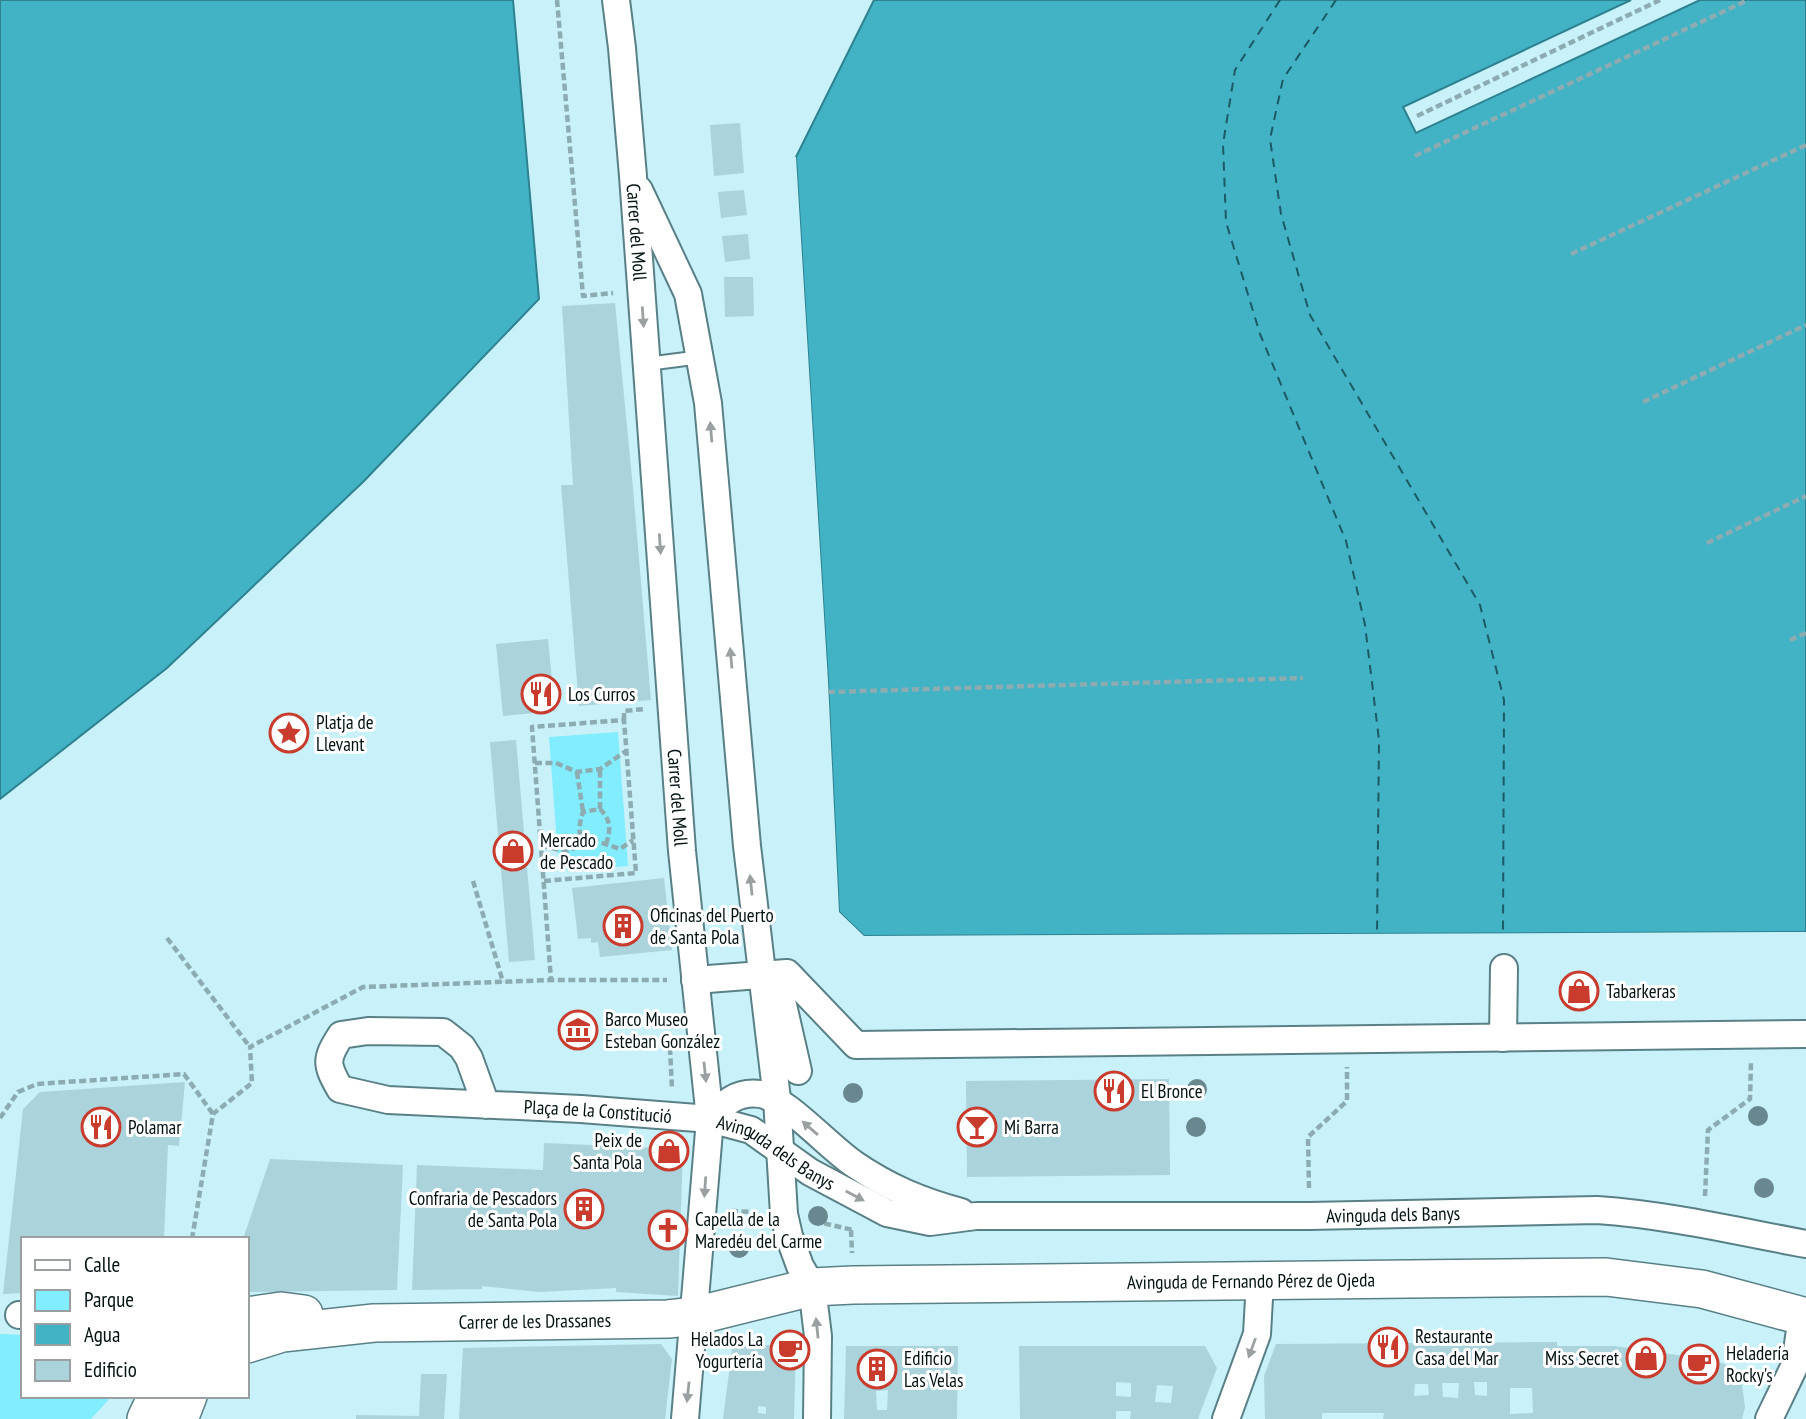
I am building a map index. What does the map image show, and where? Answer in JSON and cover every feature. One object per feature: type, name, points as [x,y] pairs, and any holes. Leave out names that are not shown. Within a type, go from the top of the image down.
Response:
[{"type":"street","points":[[616,0],[633,176]]},
{"type":"street","points":[[622,48],[635,0]]},
{"type":"street","name":"Carrer del Moll","points":[[633,176],[688,294],[708,403],[747,846],[769,975],[784,1214],[800,1266],[812,1287],[818,1336],[817,1419]]},
{"type":"street","name":"Carrer del Moll","points":[[633,176],[682,859],[710,1119],[685,1419]]},
{"type":"street","points":[[1503,1038],[1504,968]]},
{"type":"street","points":[[695,980],[787,973],[856,1045],[1503,1038],[1751,1041],[1806,1034]]},
{"type":"street","points":[[769,975],[798,1071]]},
{"type":"street","name":"Plaça de la Constitució","points":[[486,1105],[469,1058],[462,1047],[443,1032],[368,1031],[341,1035],[331,1051],[328,1069],[340,1089],[388,1100],[710,1119]]},
{"type":"street","name":"Avinguda dels Banys","points":[[976,1216],[894,1190],[852,1163],[777,1099],[760,1094],[742,1094],[725,1103],[710,1119],[751,1130],[810,1172],[887,1213],[930,1222],[976,1216],[1310,1216],[1597,1210],[1640,1213],[1705,1223],[1806,1244]]},
{"type":"street","points":[[784,1196],[810,1172]]},
{"type":"street","name":"Avinguda de Fernando Pérez de Ojeda","points":[[695,1315],[812,1287],[1606,1277],[1702,1289],[1804,1316]]},
{"type":"street","points":[[1227,1419],[1257,1334],[1259,1281]]},
{"type":"street","name":"Carrer de les Drassanes","points":[[248,1316],[281,1311],[374,1323]]},
{"type":"street","name":"Carrer de les Drassanes","points":[[248,1345],[282,1333],[374,1323],[668,1319],[695,1315]]},
{"type":"street","points":[[1769,1419],[1794,1365],[1804,1316]]},
{"type":"street","points":[[146,1419],[157,1398]]},
{"type":"street","points":[[179,1419],[187,1398]]},
{"type":"lane","points":[[647,364],[701,357]]},
{"type":"path","points":[[557,0],[583,296]]},
{"type":"path","points":[[1417,116],[1660,0]]},
{"type":"path","points":[[1415,156],[1748,0]]},
{"type":"path","points":[[1571,254],[1806,145]]},
{"type":"path","points":[[1643,401],[1806,325]]},
{"type":"path","points":[[1707,543],[1806,496]]},
{"type":"path","points":[[1790,640],[1806,633]]},
{"type":"path","points":[[828,692],[1303,678]]},
{"type":"path","points":[[544,881],[636,873],[624,720],[532,727],[551,980]]},
{"type":"path","points":[[535,763],[556,763],[577,772],[600,769],[627,751]]},
{"type":"path","points":[[600,769],[600,809],[611,828],[606,844]]},
{"type":"path","points":[[577,772],[583,812],[579,827],[580,839],[585,846]]},
{"type":"path","points":[[583,812],[600,809]]},
{"type":"path","points":[[541,846],[566,851],[596,841],[620,849],[634,839]]},
{"type":"path","points":[[473,881],[503,982]]},
{"type":"path","points":[[167,937],[250,1047]]},
{"type":"path","points":[[1705,1223],[1708,1130],[1750,1100],[1751,1041]]},
{"type":"path","points":[[1310,1216],[1308,1137],[1347,1101],[1346,1060]]},
{"type":"path","points":[[0,1118],[18,1091],[37,1084],[184,1074],[213,1114]]},
{"type":"green space","points":[[618,732],[628,866],[559,871],[549,737]]},
{"type":"green space","points":[[0,1334],[21,1335],[21,1398],[110,1398],[91,1419],[0,1419]]},
{"type":"water","points":[[0,0],[513,0],[539,299],[364,481],[167,668],[0,799]]},
{"type":"water","points":[[874,0],[1631,0],[1403,107],[1416,133],[1700,0],[1806,0],[1806,932],[864,936],[839,912],[828,681],[796,157]]},
{"type":"pier","points":[[792,157],[796,157],[828,681],[839,912],[864,936],[1806,932],[1806,935],[862,939],[835,912],[825,681]]},
{"type":"building","points":[[740,123],[744,173],[714,176],[710,125]]},
{"type":"building","points":[[744,190],[747,215],[721,218],[718,192]]},
{"type":"building","points":[[748,234],[750,259],[725,262],[722,236]]},
{"type":"building","points":[[724,277],[753,277],[754,316],[725,317]]},
{"type":"building","points":[[615,303],[651,700],[579,706],[561,485],[573,485],[562,306]]},
{"type":"building","points":[[548,639],[555,711],[503,716],[496,644]]},
{"type":"building","name":"Mercado de Pescado","points":[[516,740],[535,960],[509,962],[490,742]]},
{"type":"building","name":"Oficinas del Puerto de Santa Pola","points":[[664,878],[672,950],[600,957],[598,942],[591,943],[591,938],[578,939],[572,888]]},
{"type":"building","points":[[1169,1079],[1170,1175],[967,1177],[966,1081]]},
{"type":"building","points":[[185,1082],[179,1146],[168,1145],[164,1237],[21,1237],[21,1293],[3,1294],[23,1109],[40,1092]]},
{"type":"building","points":[[544,1143],[683,1149],[678,1296],[616,1292],[616,1288],[540,1292],[482,1286],[482,1289],[412,1290],[417,1165],[543,1170]]},
{"type":"building","points":[[270,1159],[403,1165],[397,1290],[248,1292],[248,1237],[244,1237]]},
{"type":"building","points":[[1557,1342],[1557,1346],[1614,1346],[1725,1364],[1742,1385],[1745,1407],[1742,1419],[1383,1419],[1384,1413],[1322,1413],[1322,1419],[1265,1419],[1264,1376],[1276,1344]],"holes":[[[1474,1382],[1487,1382],[1487,1396],[1475,1395]],[[1442,1383],[1459,1383],[1458,1398],[1443,1397]],[[1415,1384],[1428,1384],[1429,1395],[1414,1396]],[[1510,1388],[1532,1388],[1533,1413],[1510,1414]]]},
{"type":"building","points":[[661,1344],[672,1359],[665,1419],[459,1419],[463,1348]]},
{"type":"building","points":[[737,1345],[792,1345],[796,1349],[794,1419],[723,1419],[732,1349]],"holes":[[[758,1406],[766,1407],[766,1414],[758,1413]]]},
{"type":"building","points":[[846,1346],[958,1346],[957,1419],[844,1419]],"holes":[[[888,1390],[887,1410],[877,1410],[876,1391]]]},
{"type":"building","points":[[1019,1346],[1205,1346],[1217,1368],[1198,1419],[1130,1419],[1131,1411],[1116,1411],[1116,1419],[1020,1419]],"holes":[[[1116,1382],[1131,1383],[1131,1397],[1116,1396]],[[1157,1385],[1173,1386],[1171,1403],[1155,1402]]]},
{"type":"building","points":[[421,1374],[447,1374],[444,1419],[356,1419],[356,1415],[419,1416]]},
{"type":"ferry route","points":[[1280,0],[1235,70],[1223,144],[1226,222],[1260,334],[1346,541],[1365,625],[1379,740],[1377,935]]},
{"type":"ferry route","points":[[1336,0],[1283,79],[1270,139],[1281,214],[1310,315],[1480,605],[1504,700],[1503,935]]},
{"type":"place","name":"Los Curros","points":[[541,694]]},
{"type":"place","name":"Platja de Llevant","points":[[289,733]]},
{"type":"place","name":"Mercado de Pescado","points":[[513,851]]},
{"type":"place","name":"Oficinas del Puerto de Santa Pola","points":[[623,926]]},
{"type":"place","name":"Tabarkeras","points":[[1579,991]]},
{"type":"place","name":"Barco Museo Esteban González","points":[[578,1030]]},
{"type":"place","name":"El Bronce","points":[[1114,1091]]},
{"type":"place","name":"Polamar","points":[[101,1127]]},
{"type":"place","name":"Mi Barra","points":[[977,1127]]},
{"type":"place","name":"Peix de Santa Pola","points":[[669,1151]]},
{"type":"place","name":"Confraria de Pescadors de Santa Pola","points":[[584,1209]]},
{"type":"place","name":"Capella de la Maredéu del Carme","points":[[668,1230]]},
{"type":"place","name":"Restaurante Casa del Mar","points":[[1388,1347]]},
{"type":"place","name":"Helados La Yogurtería","points":[[790,1350]]},
{"type":"place","name":"Miss Secret","points":[[1646,1358]]},
{"type":"place","name":"Heladería Rocky's","points":[[1699,1364]]},
{"type":"place","name":"Edificio Las Velas","points":[[877,1369]]}]
